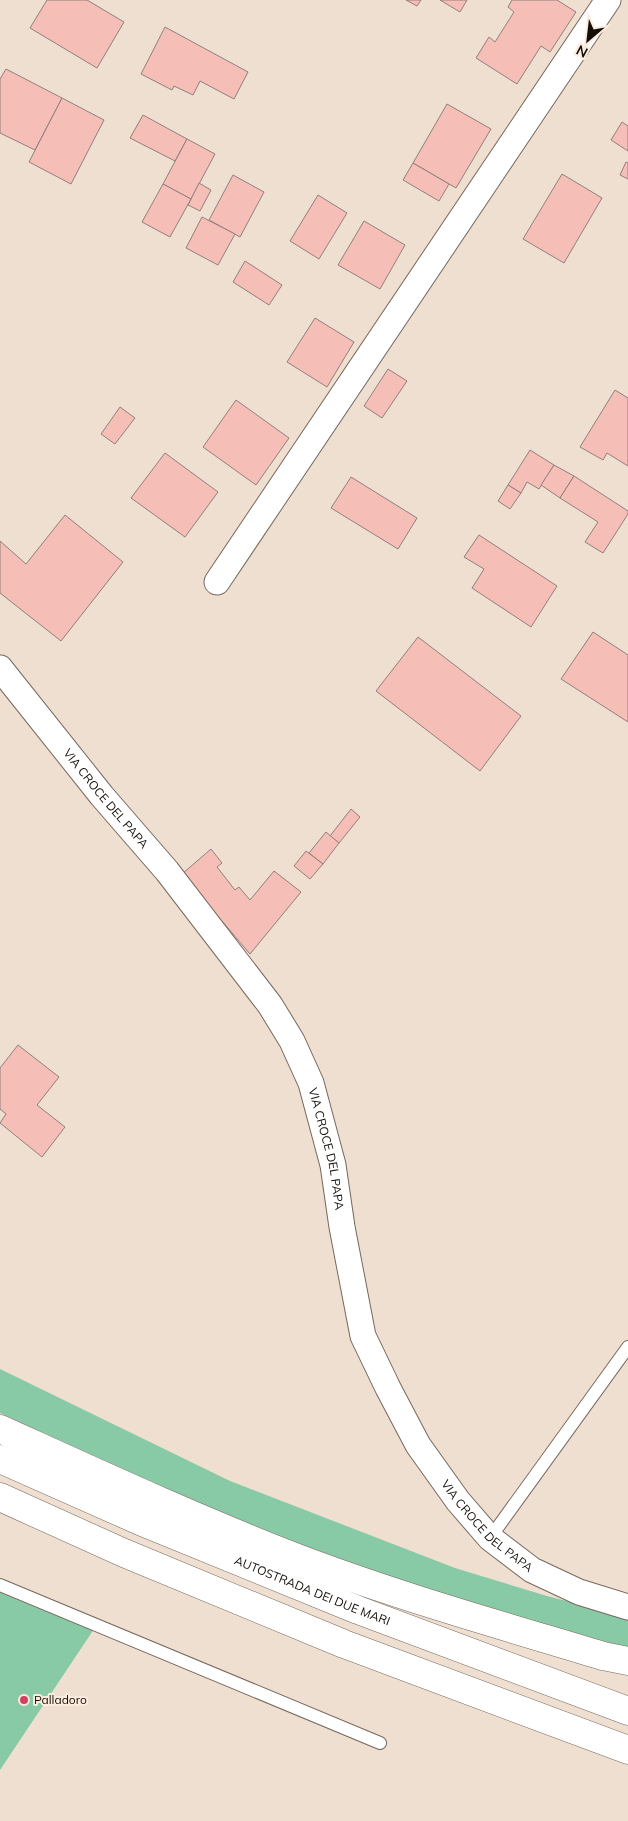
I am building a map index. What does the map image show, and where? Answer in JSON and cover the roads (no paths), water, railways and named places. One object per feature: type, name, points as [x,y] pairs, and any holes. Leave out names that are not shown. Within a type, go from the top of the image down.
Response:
[{"type":"highway","points":[[0,1429],[153,1499],[287,1554],[406,1596],[603,1656],[628,1661]]},
{"type":"highway","name":"AUTOSTRADA DEI DUE MARI","points":[[0,1459],[140,1521],[358,1610],[628,1712]]},
{"type":"highway","points":[[0,1497],[124,1553],[344,1644],[628,1750]]},
{"type":"street","points":[[217,582],[608,0]]},
{"type":"street","name":"VIA CROCE DEL PAPA","points":[[0,668],[102,796],[166,871],[270,1005],[292,1041],[311,1083],[333,1165],[342,1227],[363,1336],[418,1445],[458,1501],[490,1538],[532,1570],[579,1592],[628,1607]]},
{"type":"lane","points":[[490,1538],[628,1347]]},
{"type":"lane","points":[[0,1585],[380,1743]]},
{"type":"place","name":"Palladoro","points":[[24,1700]]}]
